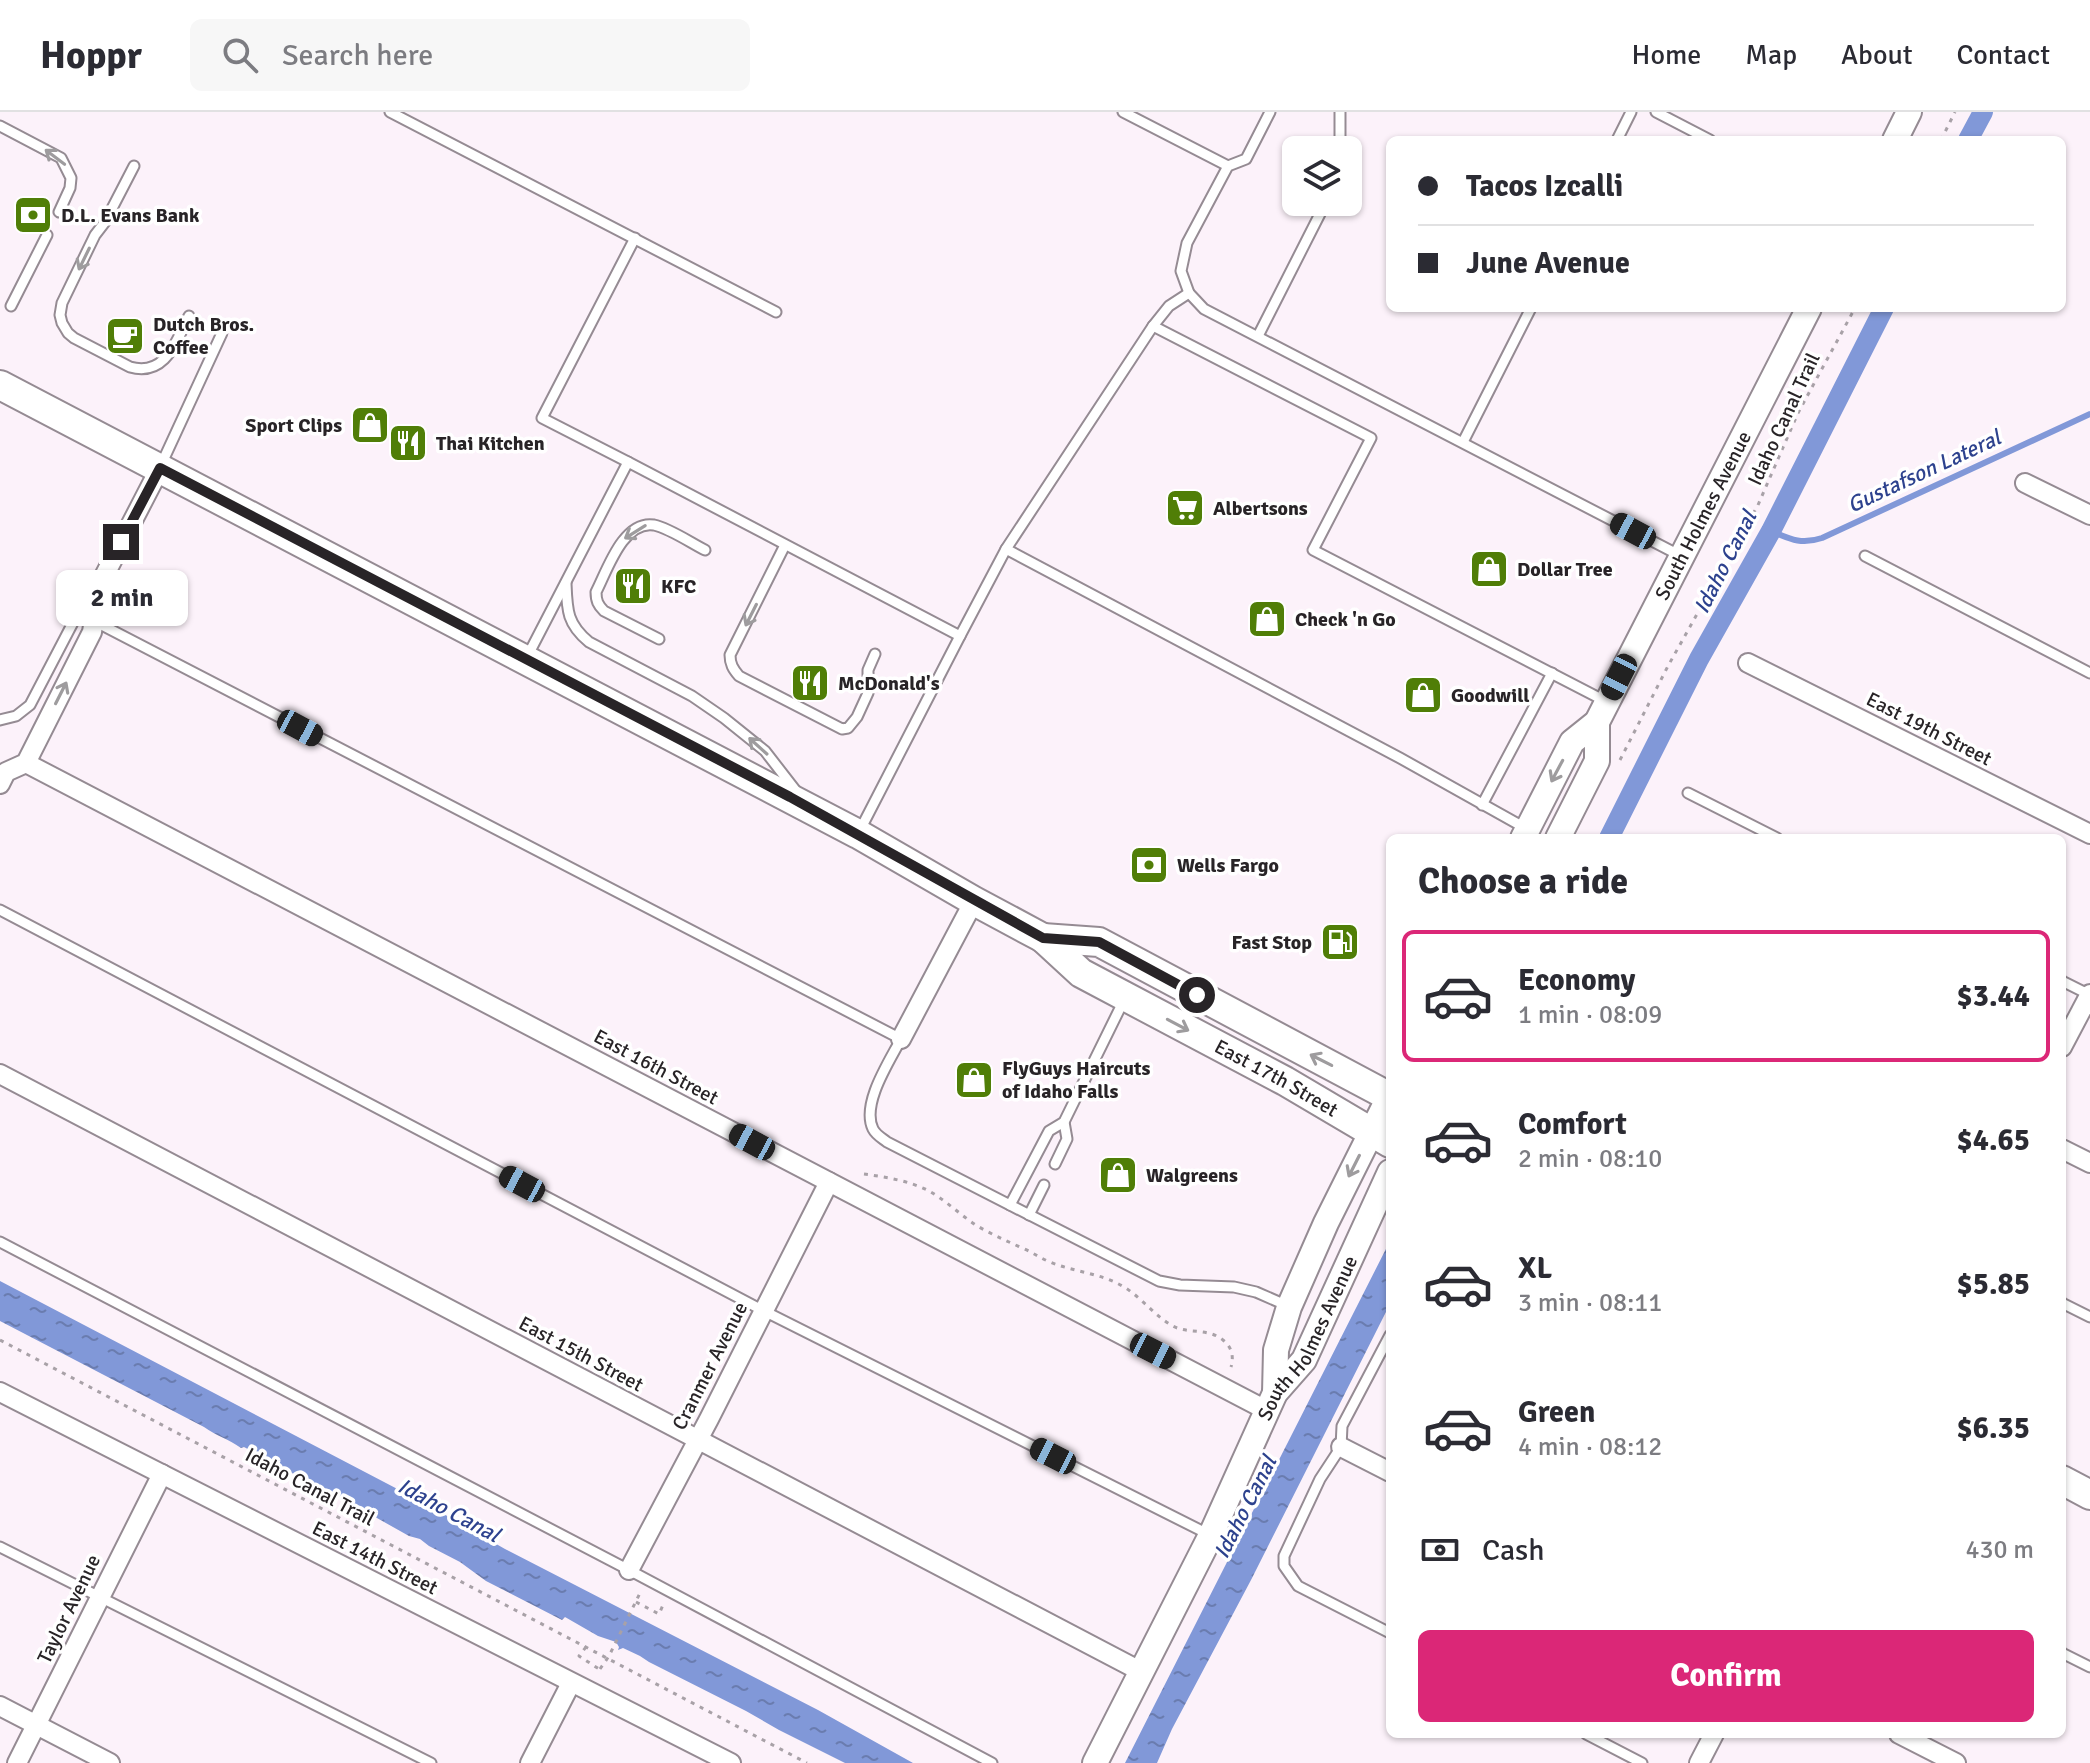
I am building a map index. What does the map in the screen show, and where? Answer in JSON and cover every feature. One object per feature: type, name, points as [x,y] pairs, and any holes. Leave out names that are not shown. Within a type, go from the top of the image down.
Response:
[{"type":"main road","points":[[1897,136],[1909,112]]},
{"type":"main road","name":"South Holmes Avenue","points":[[1525,834],[1572,742],[1602,712],[1807,312]]},
{"type":"main road","name":"East 17th Street","points":[[0,385],[858,834],[1043,938],[1081,973],[1285,1081],[1381,1138]]},
{"type":"main road","name":"South Holmes Avenue","points":[[1560,834],[1597,761],[1602,712]]},
{"type":"main road","name":"East 17th Street","points":[[1043,938],[1099,942],[1386,1094]]},
{"type":"main road","points":[[1270,1401],[1276,1350],[1289,1307],[1326,1223],[1381,1138],[1386,1115]]},
{"type":"main road","name":"South Holmes Avenue","points":[[1095,1763],[1211,1535],[1270,1401],[1304,1360],[1386,1181]]},
{"type":"main road","points":[[2066,1482],[2090,1495]]},
{"type":"street","points":[[0,784],[6,772],[26,763],[92,632],[99,586],[160,468]]},
{"type":"street","points":[[2025,483],[2090,515]]},
{"type":"street","name":"East 19th Street","points":[[1748,663],[2090,834]]},
{"type":"street","name":"East 16th Street","points":[[26,763],[829,1182],[1270,1401]]},
{"type":"street","points":[[901,1039],[974,901]]},
{"type":"street","points":[[2066,1040],[2090,995]]},
{"type":"street","name":"East 15th Street","points":[[0,1074],[1142,1672]]},
{"type":"street","points":[[2066,1151],[2090,1163]]},
{"type":"street","name":"Cranmer Avenue","points":[[629,1570],[829,1182]]},
{"type":"street","name":"East 14th Street","points":[[0,1392],[731,1763]]},
{"type":"street","points":[[1341,1447],[1386,1470]]},
{"type":"street","name":"Taylor Avenue","points":[[17,1763],[162,1474]]},
{"type":"street","points":[[530,1763],[571,1683]]},
{"type":"street","points":[[0,1706],[110,1763]]},
{"type":"street","points":[[1699,1763],[1712,1738]]},
{"type":"street","points":[[1907,1738],[1956,1763]]},
{"type":"lane","points":[[390,112],[776,312]]},
{"type":"lane","points":[[1123,112],[1228,166]]},
{"type":"lane","points":[[1270,112],[1246,159],[1228,166],[1187,243],[1181,271],[1189,293],[1204,309],[1681,556]]},
{"type":"lane","points":[[1340,112],[1340,136]]},
{"type":"lane","points":[[1619,136],[1631,112]]},
{"type":"lane","points":[[1656,112],[1702,136]]},
{"type":"lane","points":[[0,126],[61,158],[71,178],[59,212]]},
{"type":"lane","points":[[134,166],[95,235],[62,303],[62,323],[74,338],[140,370],[154,368],[164,361],[189,316]]},
{"type":"lane","points":[[1258,336],[1319,216]]},
{"type":"lane","points":[[11,306],[47,235]]},
{"type":"lane","points":[[635,238],[542,418],[960,636]]},
{"type":"lane","points":[[858,834],[1006,549],[1153,326],[1169,306],[1189,293]]},
{"type":"lane","points":[[1463,442],[1529,312]]},
{"type":"lane","points":[[1153,326],[1371,438],[1313,550],[1552,673],[1602,712]]},
{"type":"lane","points":[[160,468],[222,333]]},
{"type":"lane","points":[[526,659],[628,462]]},
{"type":"lane","points":[[659,639],[604,611],[596,599],[596,592],[620,544],[642,526],[656,525],[705,550]]},
{"type":"lane","points":[[785,545],[730,655],[733,670],[739,676],[842,729],[848,728],[857,717],[868,693],[868,670],[875,654]]},
{"type":"lane","points":[[1006,549],[1413,765],[1525,834]]},
{"type":"lane","points":[[1865,556],[2090,673]]},
{"type":"lane","points":[[566,581],[569,617],[577,632],[589,642],[692,696],[724,718],[765,751],[807,807]]},
{"type":"lane","points":[[0,720],[16,716],[30,705],[78,613],[99,586]]},
{"type":"lane","points":[[94,621],[901,1039],[871,1102],[873,1128],[887,1142],[1159,1281],[1234,1287],[1256,1292],[1289,1307]]},
{"type":"lane","points":[[1482,805],[1552,673]]},
{"type":"lane","points":[[1688,793],[1769,834]]},
{"type":"lane","points":[[0,910],[764,1311],[1211,1535]]},
{"type":"lane","points":[[2066,983],[2090,995]]},
{"type":"lane","points":[[1010,1205],[1049,1131],[1064,1122],[1125,997]]},
{"type":"lane","points":[[1055,1164],[1067,1139],[1064,1122]]},
{"type":"lane","points":[[1029,1215],[1044,1185]]},
{"type":"lane","points":[[0,1242],[992,1763]]},
{"type":"lane","points":[[2066,1305],[2090,1317]]},
{"type":"lane","points":[[1386,1343],[1342,1426],[1341,1447],[1320,1479],[1284,1556],[1284,1566],[1298,1586],[1386,1631]]},
{"type":"lane","points":[[0,1547],[431,1763]]},
{"type":"lane","points":[[2066,1655],[2090,1667]]},
{"type":"lane","points":[[1594,1738],[1642,1763]]},
{"type":"path","points":[[1943,136],[1955,112]]},
{"type":"path","name":"Idaho Canal Trail","points":[[1620,761],[1675,653],[1758,505],[1798,413],[1853,312]]},
{"type":"path","points":[[864,1174],[885,1177],[928,1191],[996,1237],[1052,1263],[1115,1282],[1171,1325],[1212,1334],[1223,1340],[1231,1350],[1231,1367]]},
{"type":"path","name":"Idaho Canal Trail","points":[[0,1340],[807,1763]]},
{"type":"path","points":[[594,1679],[609,1658],[642,1591]]},
{"type":"path","points":[[636,1602],[659,1614],[664,1602]]},
{"type":"path","points":[[586,1647],[579,1656],[601,1666]]},
{"type":"water","name":"Idaho Canal","points":[[1386,1249],[1386,1312],[1251,1580],[1157,1763],[1125,1763]]},
{"type":"water","name":"Idaho Canal","points":[[0,1281],[428,1505],[505,1549],[818,1710],[913,1763],[845,1763],[640,1656],[623,1648],[618,1650],[616,1642],[598,1636],[565,1617],[562,1620],[486,1581],[420,1539],[409,1536],[320,1486],[241,1448],[0,1321]]},
{"type":"waterway","name":"Idaho Canal","points":[[1970,136],[1983,112]]},
{"type":"waterway","name":"Idaho Canal","points":[[1611,834],[1699,659],[1771,531],[1882,312]]},
{"type":"waterway","name":"Gustafson Lateral","points":[[1771,531],[1802,541],[1822,538],[2090,414]]},
{"type":"place","name":"D.L. Evans Bank","points":[[33,215]]},
{"type":"place","name":"Dutch Bros. Coffee","points":[[125,336]]},
{"type":"place","name":"Sport Clips","points":[[370,425]]},
{"type":"place","name":"Thai Kitchen","points":[[408,443]]},
{"type":"place","name":"Albertsons","points":[[1185,508]]},
{"type":"place","name":"Dollar Tree","points":[[1489,569]]},
{"type":"place","name":"KFC","points":[[633,586]]},
{"type":"place","name":"Check 'n Go","points":[[1267,619]]},
{"type":"place","name":"McDonald's","points":[[810,683]]},
{"type":"place","name":"Goodwill","points":[[1423,695]]},
{"type":"place","name":"Wells Fargo","points":[[1149,865]]},
{"type":"place","name":"Fast Stop","points":[[1340,942]]},
{"type":"place","name":"FlyGuys Haircuts of Idaho Falls","points":[[974,1080]]},
{"type":"place","name":"Walgreens","points":[[1118,1175]]},
{"type":"route","points":[[121,542],[160,468],[790,797],[1043,938],[1099,942],[1197,995]]}]
